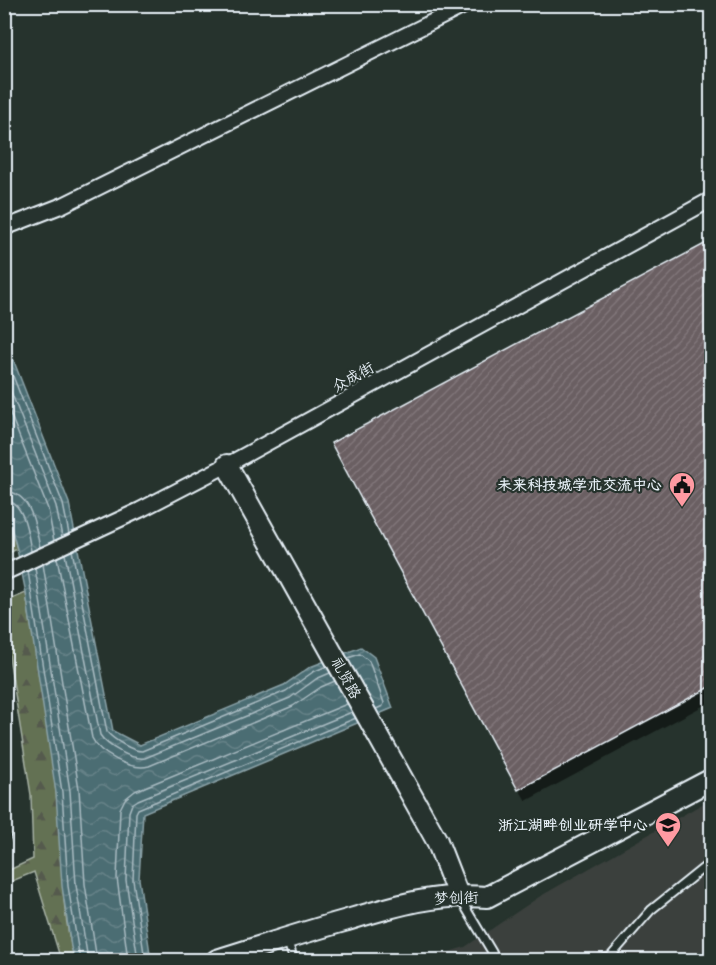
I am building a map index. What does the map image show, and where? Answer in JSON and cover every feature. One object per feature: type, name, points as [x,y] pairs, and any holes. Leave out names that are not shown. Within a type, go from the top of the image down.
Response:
[{"type":"street","points":[[4,228],[63,205],[468,4]]},
{"type":"street","name":"众成街","points":[[9,571],[140,510],[227,465],[711,200]]},
{"type":"street","name":"礼贤路","points":[[227,465],[437,841],[458,895]]},
{"type":"street","name":"梦创街","points":[[217,960],[406,902],[458,895],[487,897],[711,779]]},
{"type":"lane","points":[[4,830],[6,835],[4,841]]},
{"type":"lane","points":[[600,960],[611,959],[651,910],[711,861]]},
{"type":"lane","points":[[458,895],[495,960]]},
{"type":"lane","points":[[286,937],[294,960]]},
{"type":"shaded area","name":"浙江湖畔创业研学中心","points":[[711,799],[711,960],[422,960],[465,947],[539,897]]},
{"type":"green space","points":[[4,505],[17,549],[5,555],[4,555]]},
{"type":"green space","points":[[26,593],[53,767],[66,919],[75,960],[61,960],[34,872],[5,884],[5,872],[33,859],[31,795],[5,631],[4,602]]},
{"type":"water","points":[[4,336],[69,503],[113,731],[140,745],[284,685],[310,667],[361,647],[374,657],[393,708],[143,813],[139,879],[151,960],[75,960],[71,947],[62,886],[56,793],[26,593],[5,505]]},
{"type":"building","points":[[712,240],[712,686],[518,790],[331,443]]},
{"type":"place","name":"未来科技城学术交流中心","points":[[682,508]]},
{"type":"place","name":"浙江湖畔创业研学中心","points":[[668,848]]}]
